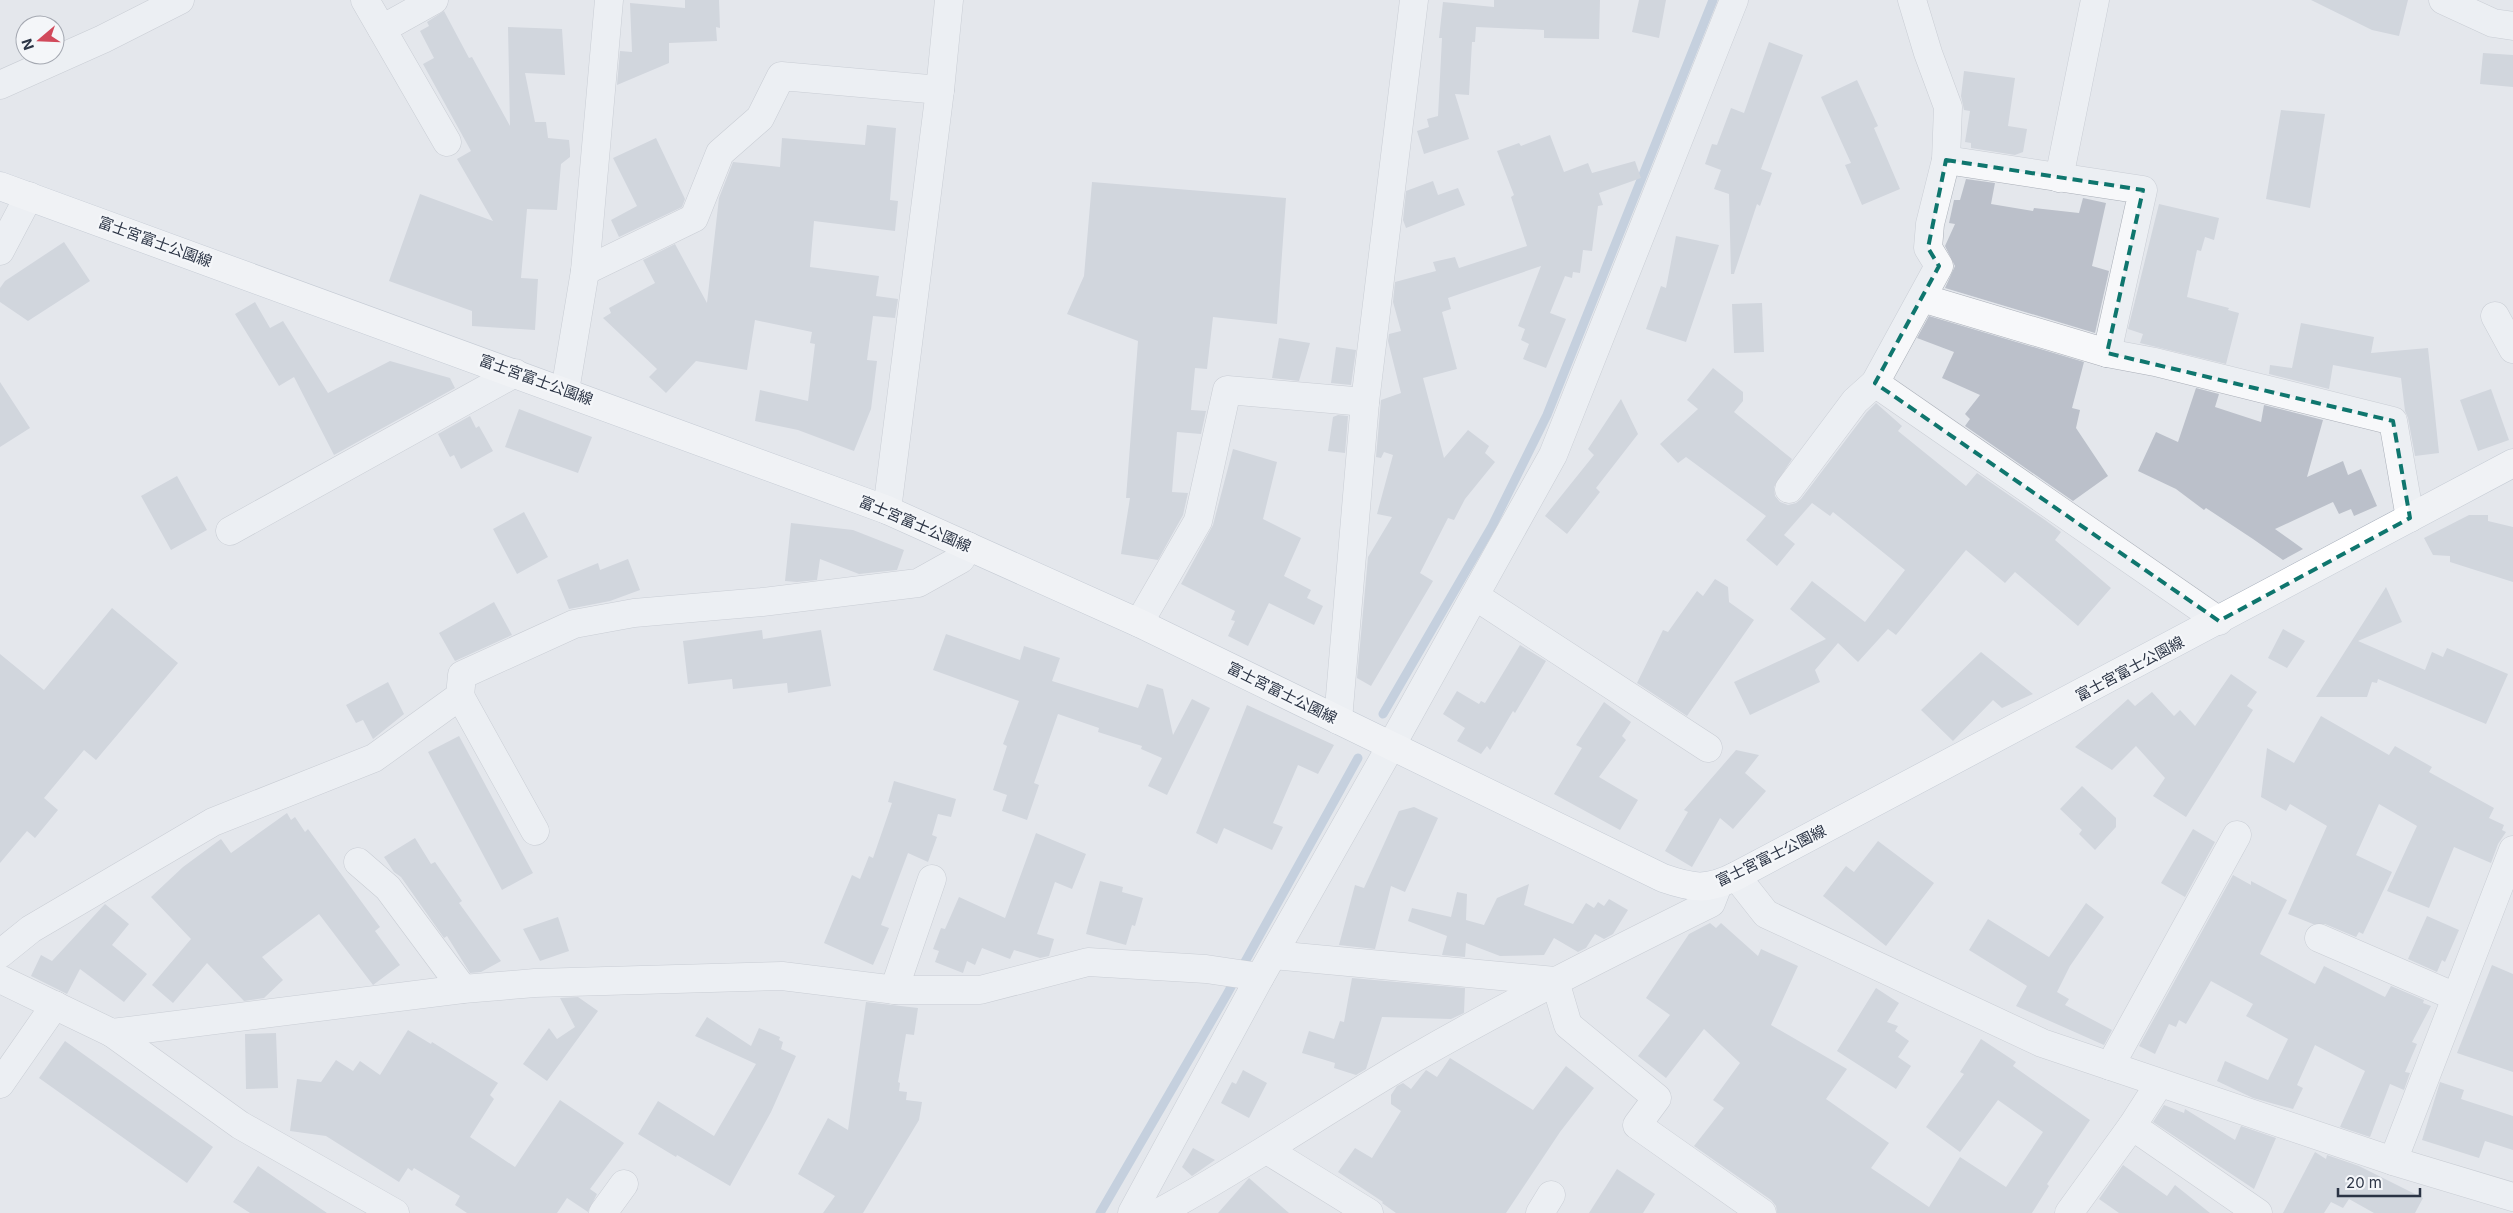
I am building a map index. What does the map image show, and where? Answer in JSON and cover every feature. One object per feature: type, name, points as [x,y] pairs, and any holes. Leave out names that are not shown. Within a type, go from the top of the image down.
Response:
[{"type":"main road","name":"富士宮富士公園線","points":[[0,186],[887,510],[1139,623],[1663,878],[1691,887],[1727,881],[2513,463]]},
{"type":"street","points":[[0,85],[180,0]]},
{"type":"street","points":[[365,0],[447,142]]},
{"type":"street","points":[[382,29],[434,0]]},
{"type":"street","points":[[565,391],[585,270],[609,0]]},
{"type":"street","points":[[887,510],[940,90],[949,0]]},
{"type":"street","points":[[1338,720],[1365,402],[1414,0]]},
{"type":"street","points":[[1132,1213],[1262,969],[1391,746],[1553,454],[1734,0]]},
{"type":"street","points":[[1789,489],[1855,401],[1875,383],[1939,266],[1928,248],[1930,224],[1946,160],[1948,107],[1928,53],[1912,0]]},
{"type":"street","points":[[2059,178],[2094,0]]},
{"type":"street","points":[[2442,0],[2494,23],[2513,26]]},
{"type":"street","points":[[585,270],[694,218],[720,153],[760,118],[781,76],[940,90]]},
{"type":"street","points":[[1946,160],[2143,190],[2108,353]]},
{"type":"street","points":[[0,251],[29,196]]},
{"type":"street","points":[[1922,298],[2108,353],[2155,362],[2394,421],[2410,518]]},
{"type":"street","points":[[2495,316],[2513,349]]},
{"type":"street","points":[[230,531],[516,373]]},
{"type":"street","points":[[1875,383],[2219,621]]},
{"type":"street","points":[[1139,623],[1198,521],[1227,390],[1365,402]]},
{"type":"street","points":[[535,832],[460,696],[462,675],[574,624],[634,613],[762,602],[918,583],[961,559],[968,546]]},
{"type":"street","points":[[1475,596],[1708,748]]},
{"type":"street","points":[[0,954],[31,929],[213,822],[374,758],[460,696]]},
{"type":"street","points":[[2110,1066],[2237,835]]},
{"type":"street","points":[[2393,1161],[2513,850]]},
{"type":"street","points":[[358,862],[388,888],[463,989]]},
{"type":"street","points":[[894,990],[932,879]]},
{"type":"street","points":[[1158,1213],[1267,1150],[1413,1059],[1555,981],[1711,903],[1727,881],[1766,914],[2042,1044],[2393,1161],[2513,1197]]},
{"type":"street","points":[[2319,938],[2456,997]]},
{"type":"street","points":[[112,1033],[463,989],[535,983],[782,976],[894,990],[980,990],[1088,962],[1224,972],[1262,969],[1555,981]]},
{"type":"street","points":[[0,979],[112,1033],[240,1124],[395,1213]]},
{"type":"street","points":[[1555,981],[1568,1025],[1657,1098],[1637,1125],[1762,1213]]},
{"type":"street","points":[[0,1084],[55,1005]]},
{"type":"street","points":[[2069,1213],[2132,1126],[2159,1084]]},
{"type":"street","points":[[2132,1126],[2258,1213]]},
{"type":"street","points":[[1267,1150],[1369,1213]]},
{"type":"street","points":[[604,1213],[624,1184]]},
{"type":"highlighted area","points":[[1946,160],[2143,190],[2107,353],[2393,421],[2410,518],[2219,621],[1875,383],[1939,266],[1928,248]]},
{"type":"building","points":[[685,0],[719,0],[720,28],[716,27],[717,41],[669,43],[669,63],[617,85],[620,51],[632,52],[630,3],[685,8]]},
{"type":"building","points":[[1494,0],[1600,0],[1599,39],[1544,38],[1544,30],[1476,27],[1475,42],[1472,42],[1469,95],[1455,94],[1469,139],[1424,154],[1417,131],[1429,127],[1427,119],[1438,116],[1442,38],[1439,38],[1443,2],[1494,7]]},
{"type":"building","points":[[1639,0],[1666,0],[1659,38],[1632,32]]},
{"type":"building","points":[[2311,0],[2408,0],[2399,36],[2372,30]]},
{"type":"building","points":[[444,11],[469,58],[472,57],[510,126],[508,27],[562,29],[565,75],[525,73],[535,122],[546,122],[548,138],[569,140],[570,150],[570,157],[561,164],[557,210],[527,209],[521,278],[538,279],[535,330],[472,326],[472,311],[389,281],[420,194],[493,221],[457,159],[471,151],[423,64],[434,58],[420,31],[429,26],[427,22]]},
{"type":"building","points":[[1769,42],[1803,55],[1761,169],[1772,173],[1760,206],[1757,204],[1734,274],[1731,274],[1729,194],[1714,189],[1721,170],[1705,164],[1712,144],[1717,145],[1731,108],[1744,113]]},
{"type":"building","points":[[2483,53],[2513,55],[2513,87],[2480,84]]},
{"type":"building","points":[[1964,71],[2015,78],[2008,126],[2027,129],[2023,152],[2015,155],[1971,148],[1971,143],[1965,142],[1970,111],[1964,110],[1961,96]]},
{"type":"building","points":[[1857,80],[1878,126],[1874,128],[1900,189],[1862,205],[1845,165],[1851,163],[1821,97]]},
{"type":"building","points":[[2281,110],[2325,114],[2310,208],[2266,199]]},
{"type":"building","points":[[867,125],[896,128],[890,200],[898,201],[895,231],[814,221],[810,267],[879,276],[876,296],[898,299],[895,318],[873,316],[867,360],[877,361],[871,409],[854,451],[798,430],[755,421],[760,390],[808,401],[815,344],[810,343],[812,332],[755,320],[747,370],[696,361],[666,393],[649,377],[657,369],[603,318],[611,313],[609,308],[655,283],[643,260],[675,244],[707,303],[719,198],[733,162],[780,167],[782,138],[865,145]]},
{"type":"building","points":[[1550,135],[1564,172],[1588,163],[1592,173],[1635,161],[1641,178],[1599,193],[1603,205],[1598,206],[1592,251],[1583,250],[1580,273],[1573,272],[1572,278],[1565,276],[1550,313],[1566,319],[1546,368],[1523,359],[1529,344],[1521,340],[1525,329],[1518,326],[1541,266],[1448,298],[1451,309],[1442,312],[1457,369],[1423,378],[1444,458],[1468,430],[1489,446],[1485,453],[1495,462],[1465,499],[1454,520],[1448,518],[1420,573],[1433,581],[1371,686],[1357,678],[1368,557],[1392,517],[1377,514],[1393,455],[1384,452],[1381,458],[1376,457],[1381,400],[1401,393],[1388,341],[1389,334],[1401,331],[1393,302],[1395,282],[1436,271],[1433,262],[1455,257],[1459,268],[1527,246],[1511,197],[1514,195],[1497,151],[1519,143],[1521,146]]},
{"type":"building","points":[[656,138],[685,199],[682,207],[619,237],[611,220],[637,206],[613,158]]},
{"type":"building","points":[[1966,179],[1995,183],[1991,204],[2033,211],[2034,208],[2079,213],[2083,198],[2106,203],[2092,266],[2109,271],[2095,333],[1945,288],[1955,266],[1945,246],[1955,224],[1949,223],[1954,200],[1960,200]]},
{"type":"building","points":[[1433,181],[1438,195],[1458,188],[1465,205],[1406,228],[1403,220],[1406,191]]},
{"type":"building","points":[[1092,182],[1286,198],[1277,324],[1213,317],[1207,369],[1195,368],[1191,410],[1206,411],[1201,434],[1177,432],[1172,492],[1188,493],[1183,515],[1158,560],[1121,554],[1130,498],[1126,498],[1138,341],[1067,314],[1084,276]]},
{"type":"building","points":[[2159,204],[2219,218],[2214,240],[2205,237],[2201,251],[2197,250],[2187,297],[2229,308],[2228,310],[2239,313],[2226,364],[2140,343],[2143,334],[2128,329]]},
{"type":"building","points":[[1676,236],[1719,245],[1686,342],[1646,329],[1661,286],[1666,288]]},
{"type":"building","points":[[64,242],[90,281],[28,321],[0,302],[0,288],[5,281]]},
{"type":"building","points":[[255,302],[270,328],[283,321],[328,393],[390,361],[450,378],[455,388],[334,455],[294,377],[279,386],[235,314]]},
{"type":"building","points":[[1762,303],[1764,352],[1734,353],[1732,304]]},
{"type":"building","points":[[1929,316],[2084,362],[2072,408],[2080,410],[2076,428],[2108,476],[2073,501],[1965,426],[1970,419],[1965,414],[1980,395],[1942,378],[1954,352],[1917,338]]},
{"type":"building","points":[[2301,323],[2374,337],[2371,353],[2428,348],[2439,453],[2415,456],[2405,411],[2401,378],[2333,365],[2329,389],[2269,374],[2270,365],[2292,368]]},
{"type":"building","points":[[1279,338],[1310,343],[1299,381],[1272,378]]},
{"type":"building","points":[[1336,347],[1356,350],[1351,385],[1331,383]]},
{"type":"building","points":[[1713,368],[1743,392],[1743,401],[1734,412],[1792,459],[1774,487],[1775,496],[1780,502],[1788,505],[1796,503],[1801,499],[1867,412],[1876,403],[1902,426],[1898,431],[1966,486],[1977,473],[2061,532],[2055,540],[2111,588],[2078,626],[2015,572],[2005,583],[1966,550],[1896,635],[1888,629],[1858,662],[1838,643],[1815,670],[1820,682],[1750,715],[1734,682],[1826,639],[1790,609],[1812,581],[1865,622],[1905,570],[1833,512],[1830,516],[1812,503],[1784,535],[1795,544],[1777,566],[1746,540],[1766,516],[1686,457],[1678,463],[1660,444],[1698,409],[1687,400]]},
{"type":"building","points":[[0,382],[30,428],[0,447]]},
{"type":"building","points":[[2196,388],[2219,394],[2215,407],[2261,422],[2264,405],[2323,420],[2307,477],[2343,461],[2348,475],[2361,469],[2377,506],[2354,516],[2351,509],[2339,514],[2333,502],[2275,529],[2303,549],[2283,560],[2206,508],[2204,510],[2176,489],[2138,471],[2156,432],[2178,442]]},
{"type":"building","points":[[2491,389],[2509,440],[2478,451],[2460,400]]},
{"type":"building","points":[[1621,399],[1638,434],[1596,488],[1600,492],[1567,534],[1545,516],[1594,455],[1588,449]]},
{"type":"building","points":[[519,409],[592,437],[578,473],[505,447]]},
{"type":"building","points":[[1338,415],[1348,416],[1345,453],[1328,451],[1333,417]]},
{"type":"building","points":[[470,416],[476,428],[479,426],[493,451],[461,469],[454,455],[450,457],[438,434]]},
{"type":"building","points":[[1233,449],[1277,462],[1263,519],[1301,538],[1284,576],[1311,590],[1307,598],[1323,606],[1314,625],[1269,603],[1248,646],[1228,636],[1235,621],[1231,620],[1235,611],[1181,584],[1213,525]]},
{"type":"building","points":[[177,476],[207,530],[171,550],[141,496]]},
{"type":"building","points":[[524,512],[548,557],[517,574],[493,529]]},
{"type":"building","points":[[2469,515],[2488,515],[2488,521],[2513,527],[2513,582],[2450,562],[2450,556],[2433,555],[2424,538]]},
{"type":"building","points":[[791,523],[853,530],[904,550],[897,570],[859,574],[820,559],[817,580],[785,581]]},
{"type":"building","points":[[628,559],[640,590],[610,601],[569,609],[557,580],[598,563],[600,570]]},
{"type":"building","points":[[1715,579],[1728,587],[1729,602],[1754,620],[1687,716],[1637,683],[1663,630],[1668,632],[1697,591],[1703,596]]},
{"type":"building","points":[[2386,587],[2402,622],[2358,641],[2425,670],[2432,652],[2443,657],[2447,648],[2508,674],[2486,724],[2378,679],[2377,683],[2372,682],[2367,697],[2316,697]]},
{"type":"building","points":[[494,602],[512,635],[455,661],[439,633]]},
{"type":"building","points":[[112,608],[178,663],[96,760],[84,750],[44,798],[58,810],[35,838],[27,831],[0,863],[0,654],[44,690]]},
{"type":"building","points":[[2283,629],[2305,641],[2287,668],[2268,658]]},
{"type":"building","points":[[762,630],[763,639],[821,630],[831,686],[788,693],[787,683],[733,689],[732,679],[688,684],[683,641]]},
{"type":"building","points":[[946,634],[1020,660],[1024,646],[1060,658],[1052,681],[1138,708],[1147,684],[1163,689],[1173,735],[1192,699],[1210,708],[1167,795],[1148,786],[1162,758],[1141,749],[1142,746],[1098,732],[1099,728],[1058,714],[1034,783],[1039,785],[1027,820],[1002,811],[1007,795],[993,790],[1007,746],[1003,744],[1019,701],[933,670]]},
{"type":"building","points":[[1520,645],[1546,661],[1490,750],[1487,746],[1481,754],[1457,741],[1465,728],[1443,714],[1457,691],[1479,704],[1481,701],[1485,703]]},
{"type":"building","points":[[1981,652],[2033,694],[2002,708],[1993,700],[1953,741],[1921,710]]},
{"type":"building","points":[[2231,674],[2257,692],[2247,706],[2253,710],[2186,817],[2153,796],[2165,778],[2136,746],[2112,770],[2075,747],[2128,699],[2135,706],[2152,692],[2174,716],[2180,710],[2195,726]]},
{"type":"building","points":[[388,682],[404,714],[373,739],[363,720],[356,723],[346,705]]},
{"type":"building","points":[[1604,702],[1631,722],[1622,736],[1626,740],[1599,777],[1638,800],[1620,830],[1554,794],[1582,748],[1576,745]]},
{"type":"building","points":[[1247,705],[1334,745],[1318,774],[1298,765],[1273,823],[1283,827],[1272,850],[1224,828],[1217,844],[1196,833]]},
{"type":"building","points":[[2321,716],[2389,755],[2395,746],[2432,767],[2429,772],[2494,808],[2489,818],[2504,825],[2502,830],[2506,832],[2498,844],[2491,863],[2454,847],[2429,908],[2387,891],[2417,826],[2379,804],[2356,855],[2392,872],[2363,934],[2359,932],[2356,937],[2325,924],[2313,924],[2288,914],[2327,826],[2290,804],[2286,811],[2261,797],[2267,748],[2294,763]]},
{"type":"building","points":[[459,736],[533,873],[502,890],[428,752]]},
{"type":"building","points":[[1736,750],[1759,755],[1745,773],[1766,791],[1733,829],[1720,818],[1692,867],[1665,851],[1688,812],[1684,810]]},
{"type":"building","points":[[894,781],[956,799],[951,817],[938,814],[932,835],[937,837],[928,862],[908,853],[881,925],[889,928],[873,965],[824,943],[852,875],[860,879],[869,856],[873,858],[892,803],[888,802]]},
{"type":"building","points":[[2082,786],[2116,818],[2116,827],[2095,850],[2079,834],[2082,830],[2060,809]]},
{"type":"building","points":[[1414,807],[1438,818],[1405,892],[1391,886],[1375,949],[1339,945],[1355,885],[1364,888],[1399,811]]},
{"type":"building","points":[[287,813],[291,820],[295,817],[305,832],[308,829],[380,927],[375,931],[400,965],[373,985],[319,914],[262,957],[283,980],[264,998],[244,1001],[207,963],[173,1003],[152,985],[191,939],[151,897],[183,867],[221,839],[231,853]]},
{"type":"building","points":[[2193,829],[2215,842],[2185,897],[2161,883]]},
{"type":"building","points":[[1036,833],[1086,854],[1072,889],[1055,882],[1037,934],[1054,939],[1049,956],[1040,958],[1014,950],[1010,959],[982,948],[975,965],[967,961],[963,973],[935,962],[939,951],[933,949],[941,928],[945,929],[959,897],[1005,918]]},
{"type":"building","points":[[415,838],[431,864],[435,862],[462,901],[459,903],[501,961],[481,972],[470,973],[447,936],[444,938],[401,877],[394,872],[384,857]]},
{"type":"building","points":[[1878,841],[1934,883],[1886,946],[1823,896],[1846,866],[1854,872]]},
{"type":"building","points":[[2233,875],[2251,885],[2251,881],[2287,900],[2260,954],[2315,984],[2324,966],[2385,997],[2391,986],[2424,1000],[2423,1003],[2431,1006],[2412,1042],[2417,1044],[2405,1072],[2410,1073],[2404,1090],[2390,1084],[2370,1137],[2340,1127],[2365,1071],[2315,1045],[2297,1085],[2303,1088],[2293,1109],[2253,1098],[2217,1081],[2225,1061],[2268,1080],[2288,1039],[2246,1016],[2253,1004],[2211,981],[2186,1024],[2179,1020],[2176,1027],[2169,1024],[2155,1054],[2139,1046]]},
{"type":"building","points":[[1100,881],[1123,887],[1122,892],[1143,898],[1135,926],[1132,925],[1126,945],[1086,934]]},
{"type":"building","points":[[1529,884],[1524,905],[1573,924],[1586,903],[1594,908],[1598,902],[1604,906],[1609,899],[1628,910],[1613,934],[1604,939],[1595,934],[1586,948],[1578,952],[1554,938],[1544,955],[1500,956],[1466,943],[1465,957],[1442,955],[1447,936],[1408,921],[1412,908],[1451,917],[1457,892],[1467,894],[1466,920],[1484,925],[1497,898]]},
{"type":"building","points":[[2086,903],[2104,917],[2070,966],[2057,992],[2069,999],[2065,1005],[2112,1030],[2104,1045],[2016,1006],[2027,986],[1969,950],[1988,919],[2049,957]]},
{"type":"building","points":[[105,904],[129,924],[112,945],[147,974],[124,1002],[80,969],[67,994],[31,976],[41,955],[52,961]]},
{"type":"building","points":[[2427,916],[2459,930],[2445,962],[2442,960],[2437,972],[2408,959]]},
{"type":"building","points":[[558,917],[569,951],[540,961],[523,929]]},
{"type":"building","points":[[1710,923],[1716,928],[1721,923],[1758,956],[1761,949],[1798,966],[1771,1025],[1847,1069],[1826,1099],[1889,1143],[1871,1168],[1929,1207],[1960,1157],[2006,1187],[2043,1132],[1998,1100],[1960,1152],[1926,1127],[1964,1074],[1960,1072],[1981,1039],[2016,1062],[2013,1066],[2090,1120],[2047,1184],[2049,1186],[2032,1213],[1777,1213],[1776,1206],[1771,1200],[1694,1146],[1724,1108],[1713,1100],[1740,1063],[1704,1029],[1666,1078],[1638,1056],[1670,1015],[1646,998],[1689,934]]},
{"type":"building","points":[[2492,965],[2513,974],[2513,1072],[2457,1053]]},
{"type":"building","points":[[1352,978],[1465,988],[1464,1013],[1451,1019],[1382,1017],[1366,1069],[1356,1075],[1334,1068],[1335,1063],[1302,1053],[1309,1031],[1334,1039],[1340,1021],[1344,1022]]},
{"type":"building","points":[[1876,988],[1899,1003],[1887,1022],[1898,1026],[1895,1031],[1909,1041],[1898,1057],[1911,1066],[1896,1089],[1837,1051]]},
{"type":"building","points":[[578,997],[598,1011],[547,1081],[523,1064],[549,1028],[557,1039],[575,1027],[560,998]]},
{"type":"building","points":[[866,1002],[918,1008],[914,1035],[906,1034],[898,1082],[900,1083],[899,1091],[907,1092],[906,1100],[922,1102],[919,1120],[863,1213],[823,1213],[835,1196],[798,1174],[828,1118],[848,1130]]},
{"type":"building","points":[[707,1017],[751,1046],[759,1028],[780,1037],[779,1040],[783,1042],[781,1049],[796,1056],[771,1112],[730,1186],[638,1134],[658,1101],[714,1136],[756,1064],[695,1036]]},
{"type":"building","points":[[408,1030],[431,1044],[432,1042],[498,1083],[490,1095],[494,1099],[470,1137],[515,1167],[560,1100],[624,1143],[590,1189],[597,1194],[588,1212],[567,1198],[557,1213],[467,1213],[455,1205],[460,1196],[414,1168],[412,1171],[408,1168],[399,1182],[326,1136],[290,1131],[297,1079],[321,1082],[336,1060],[353,1071],[360,1061],[380,1075]]},
{"type":"building","points":[[276,1033],[278,1088],[246,1089],[245,1034]]},
{"type":"building","points":[[65,1041],[213,1147],[187,1183],[39,1078]]},
{"type":"building","points":[[1450,1058],[1533,1110],[1566,1066],[1594,1088],[1560,1132],[1506,1213],[1396,1213],[1338,1172],[1355,1148],[1372,1158],[1401,1111],[1391,1104],[1391,1095],[1397,1086],[1403,1083],[1411,1089],[1426,1070],[1437,1077]]},
{"type":"building","points":[[1243,1070],[1267,1083],[1249,1118],[1221,1103],[1232,1082],[1236,1084]]},
{"type":"building","points":[[2440,1082],[2464,1090],[2461,1099],[2513,1116],[2513,1150],[2485,1141],[2479,1158],[2422,1140]]},
{"type":"building","points":[[2164,1105],[2184,1113],[2185,1109],[2235,1140],[2241,1126],[2276,1138],[2254,1189],[2153,1122]]},
{"type":"building","points":[[1193,1148],[1215,1160],[1192,1176],[1182,1167]]},
{"type":"building","points":[[2315,1152],[2326,1159],[2327,1155],[2359,1166],[2423,1198],[2415,1213],[2374,1213],[2349,1199],[2343,1208],[2331,1202],[2324,1213],[2283,1213]]},
{"type":"building","points":[[2123,1165],[2167,1196],[2175,1185],[2210,1213],[2119,1213],[2099,1199]]},
{"type":"building","points":[[258,1166],[327,1213],[250,1213],[233,1202]]},
{"type":"building","points":[[1617,1169],[1655,1194],[1643,1213],[1589,1213]]},
{"type":"building","points":[[1249,1178],[1289,1213],[1218,1213]]},
{"type":"waterway","points":[[1383,714],[1492,526],[1547,415],[1713,0]]},
{"type":"waterway","points":[[1100,1213],[1226,996],[1358,758]]}]
